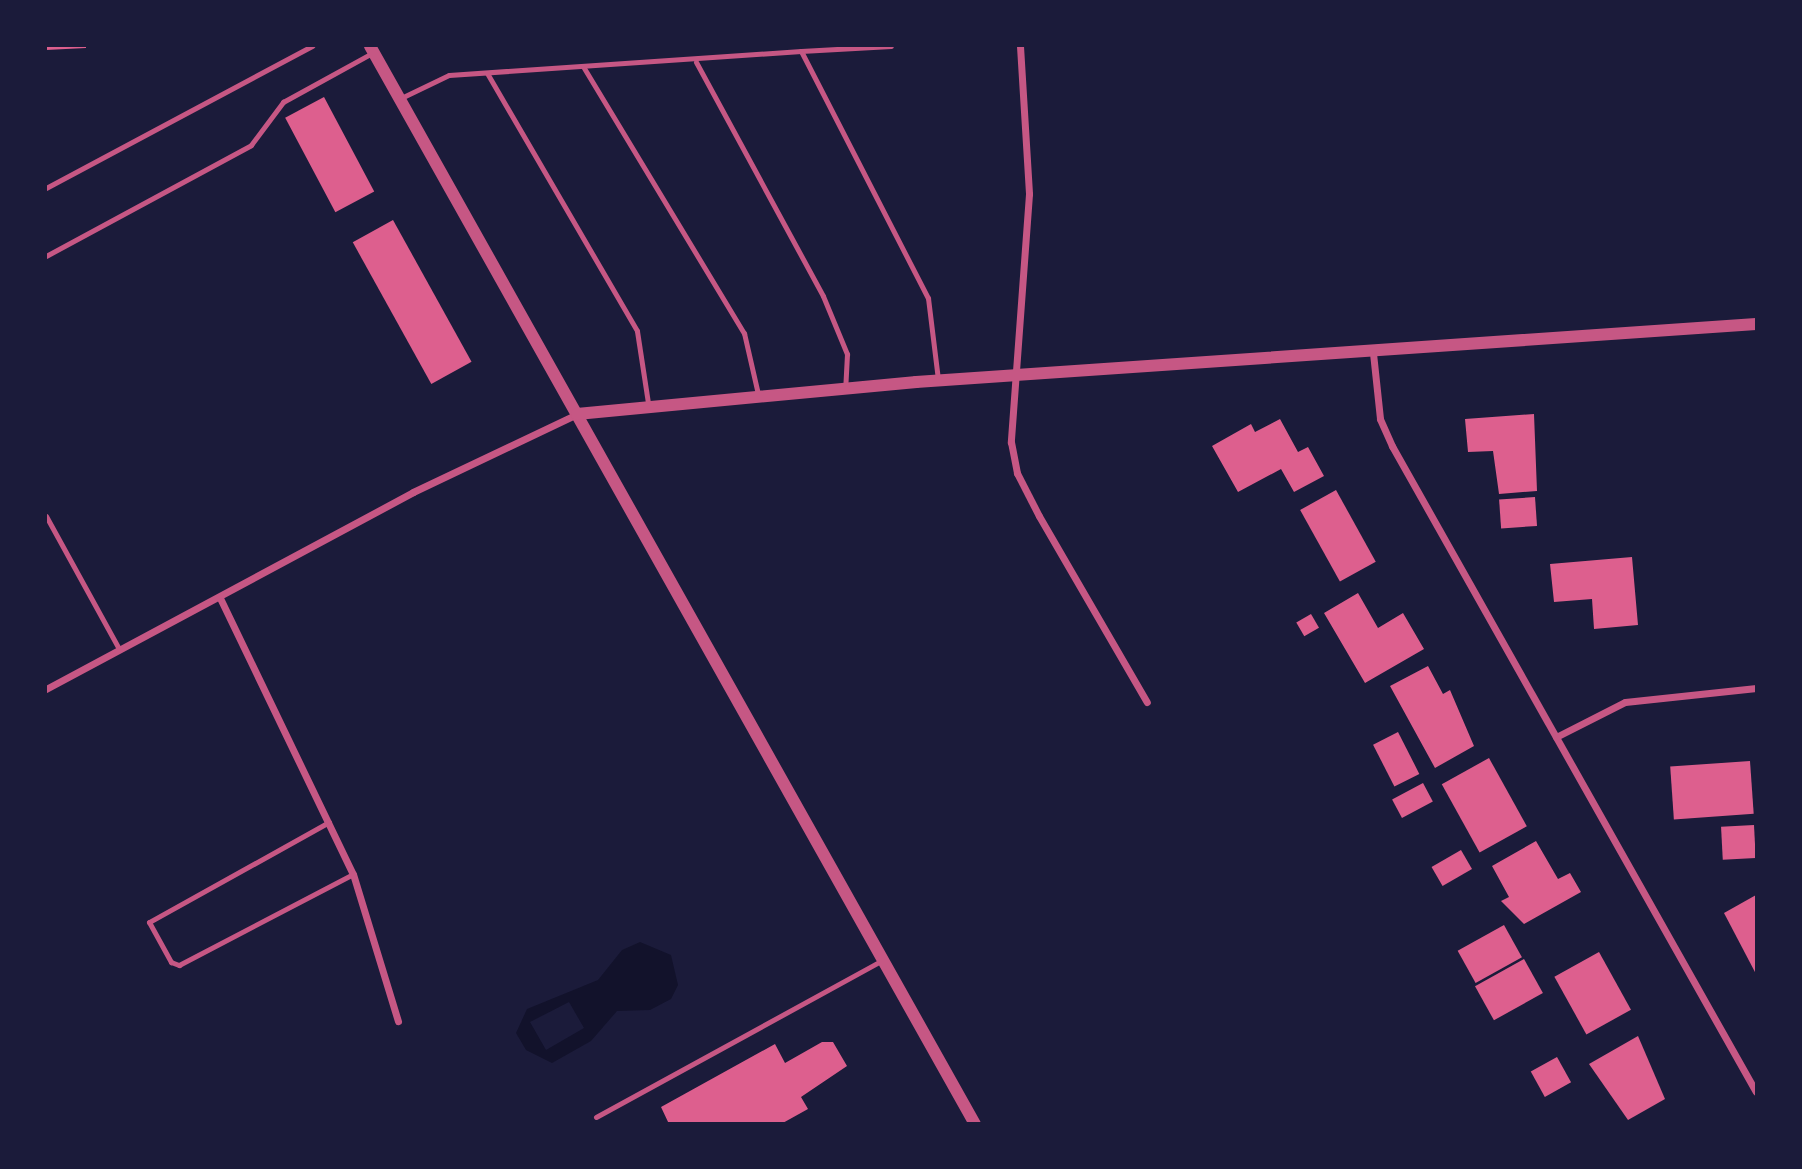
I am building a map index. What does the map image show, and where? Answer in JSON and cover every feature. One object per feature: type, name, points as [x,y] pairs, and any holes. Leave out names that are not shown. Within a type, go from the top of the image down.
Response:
[{"type":"street","points":[[1020,46],[1029,194],[1011,442],[1017,473],[1147,702]]},
{"type":"street","points":[[372,49],[881,961],[975,1124]]},
{"type":"street","points":[[46,687],[220,598],[413,492],[577,414],[648,403],[845,387],[1373,353],[1756,324]]},
{"type":"street","points":[[1373,353],[1385,433],[1755,1087]]},
{"type":"street","points":[[220,598],[354,874],[398,1021]]},
{"type":"street","points":[[1556,737],[1625,702],[1756,688]]},
{"type":"lane","points":[[46,188],[312,46]]},
{"type":"lane","points":[[400,99],[449,75],[696,62],[832,47],[891,46]]},
{"type":"lane","points":[[46,256],[251,145],[283,102],[372,49]]},
{"type":"lane","points":[[801,51],[928,298],[939,380]]},
{"type":"lane","points":[[696,62],[823,296],[847,354],[845,387]]},
{"type":"lane","points":[[584,68],[744,333],[758,394]]},
{"type":"lane","points":[[487,73],[637,331],[648,403]]},
{"type":"lane","points":[[46,516],[119,649]]},
{"type":"lane","points":[[329,821],[149,922],[171,962],[180,965],[354,874]]},
{"type":"lane","points":[[596,1117],[881,961]]},
{"type":"shaded area","points":[[640,942],[671,955],[678,985],[671,999],[650,1010],[617,1011],[591,1041],[552,1063],[526,1050],[516,1033],[527,1009],[598,980],[622,950]],"holes":[[[569,1002],[584,1028],[546,1050],[530,1022]]]},
{"type":"building","points":[[46,46],[86,46],[86,48],[46,50]]},
{"type":"building","points":[[324,97],[374,191],[335,212],[285,118]]},
{"type":"building","points":[[393,220],[472,362],[431,384],[353,242]]},
{"type":"building","points":[[1534,414],[1537,491],[1499,494],[1493,451],[1468,452],[1465,419]]},
{"type":"building","points":[[1280,419],[1298,452],[1308,447],[1324,476],[1294,492],[1281,469],[1238,492],[1212,446],[1251,424],[1255,432]]},
{"type":"building","points":[[1336,490],[1376,562],[1340,582],[1300,510]]},
{"type":"building","points":[[1535,497],[1537,526],[1501,528],[1499,500]]},
{"type":"building","points":[[1632,557],[1638,625],[1594,629],[1592,599],[1554,602],[1550,564]]},
{"type":"building","points":[[1358,593],[1378,628],[1403,613],[1424,649],[1365,683],[1324,613]]},
{"type":"building","points":[[1311,614],[1319,628],[1304,636],[1296,622]]},
{"type":"building","points":[[1428,666],[1443,694],[1450,690],[1474,746],[1435,768],[1390,686]]},
{"type":"building","points":[[1398,732],[1419,774],[1394,787],[1373,745]]},
{"type":"building","points":[[1489,758],[1527,826],[1480,852],[1442,784]]},
{"type":"building","points":[[1750,761],[1754,814],[1674,819],[1670,767]]},
{"type":"building","points":[[1423,783],[1433,802],[1402,818],[1392,799]]},
{"type":"building","points":[[1754,825],[1756,858],[1723,860],[1721,827]]},
{"type":"building","points":[[1536,841],[1558,879],[1570,873],[1581,892],[1524,924],[1501,901],[1509,897],[1492,866]]},
{"type":"building","points":[[1461,850],[1472,869],[1443,886],[1432,867]]},
{"type":"building","points":[[1756,895],[1756,974],[1724,913]]},
{"type":"building","points":[[1504,925],[1522,957],[1476,983],[1458,951]]},
{"type":"building","points":[[1599,952],[1631,1010],[1586,1034],[1554,977]]},
{"type":"building","points":[[1524,959],[1543,993],[1494,1020],[1475,986]]},
{"type":"building","points":[[1638,1036],[1665,1099],[1628,1120],[1589,1064]]},
{"type":"building","points":[[822,1042],[833,1042],[847,1066],[801,1097],[808,1109],[781,1124],[669,1124],[661,1107],[775,1044],[785,1063]]},
{"type":"building","points":[[1557,1057],[1571,1082],[1545,1097],[1531,1072]]}]
